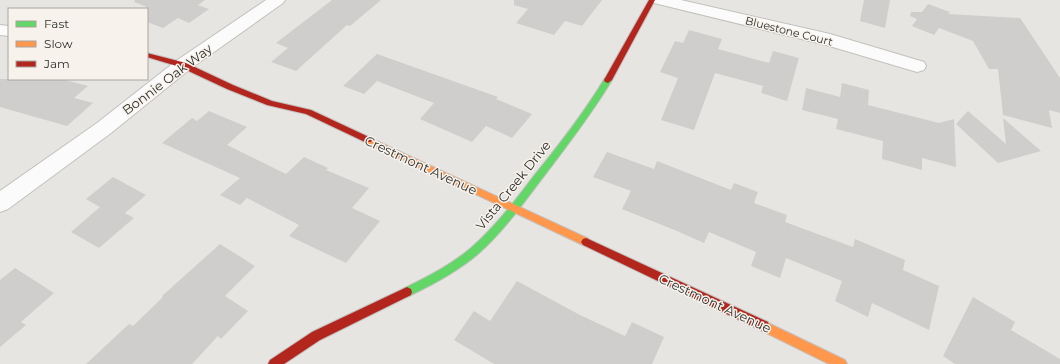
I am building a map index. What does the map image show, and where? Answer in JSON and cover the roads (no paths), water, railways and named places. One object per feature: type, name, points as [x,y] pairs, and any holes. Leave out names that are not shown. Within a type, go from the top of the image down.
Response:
[{"type":"street","name":"Bonnie Oak Way","points":[[0,203],[104,128],[183,65],[277,0]]},
{"type":"street","name":"Vista Creek Drive","points":[[274,364],[312,338],[333,326],[354,315],[414,289],[451,269],[473,252],[514,209],[594,103],[652,0]]},
{"type":"street","name":"Bluestone Court","points":[[660,0],[830,40],[917,66]]},
{"type":"street","name":"Crestmont Avenue","points":[[148,55],[183,65],[230,87],[270,103],[308,112],[765,326],[842,364]]}]
